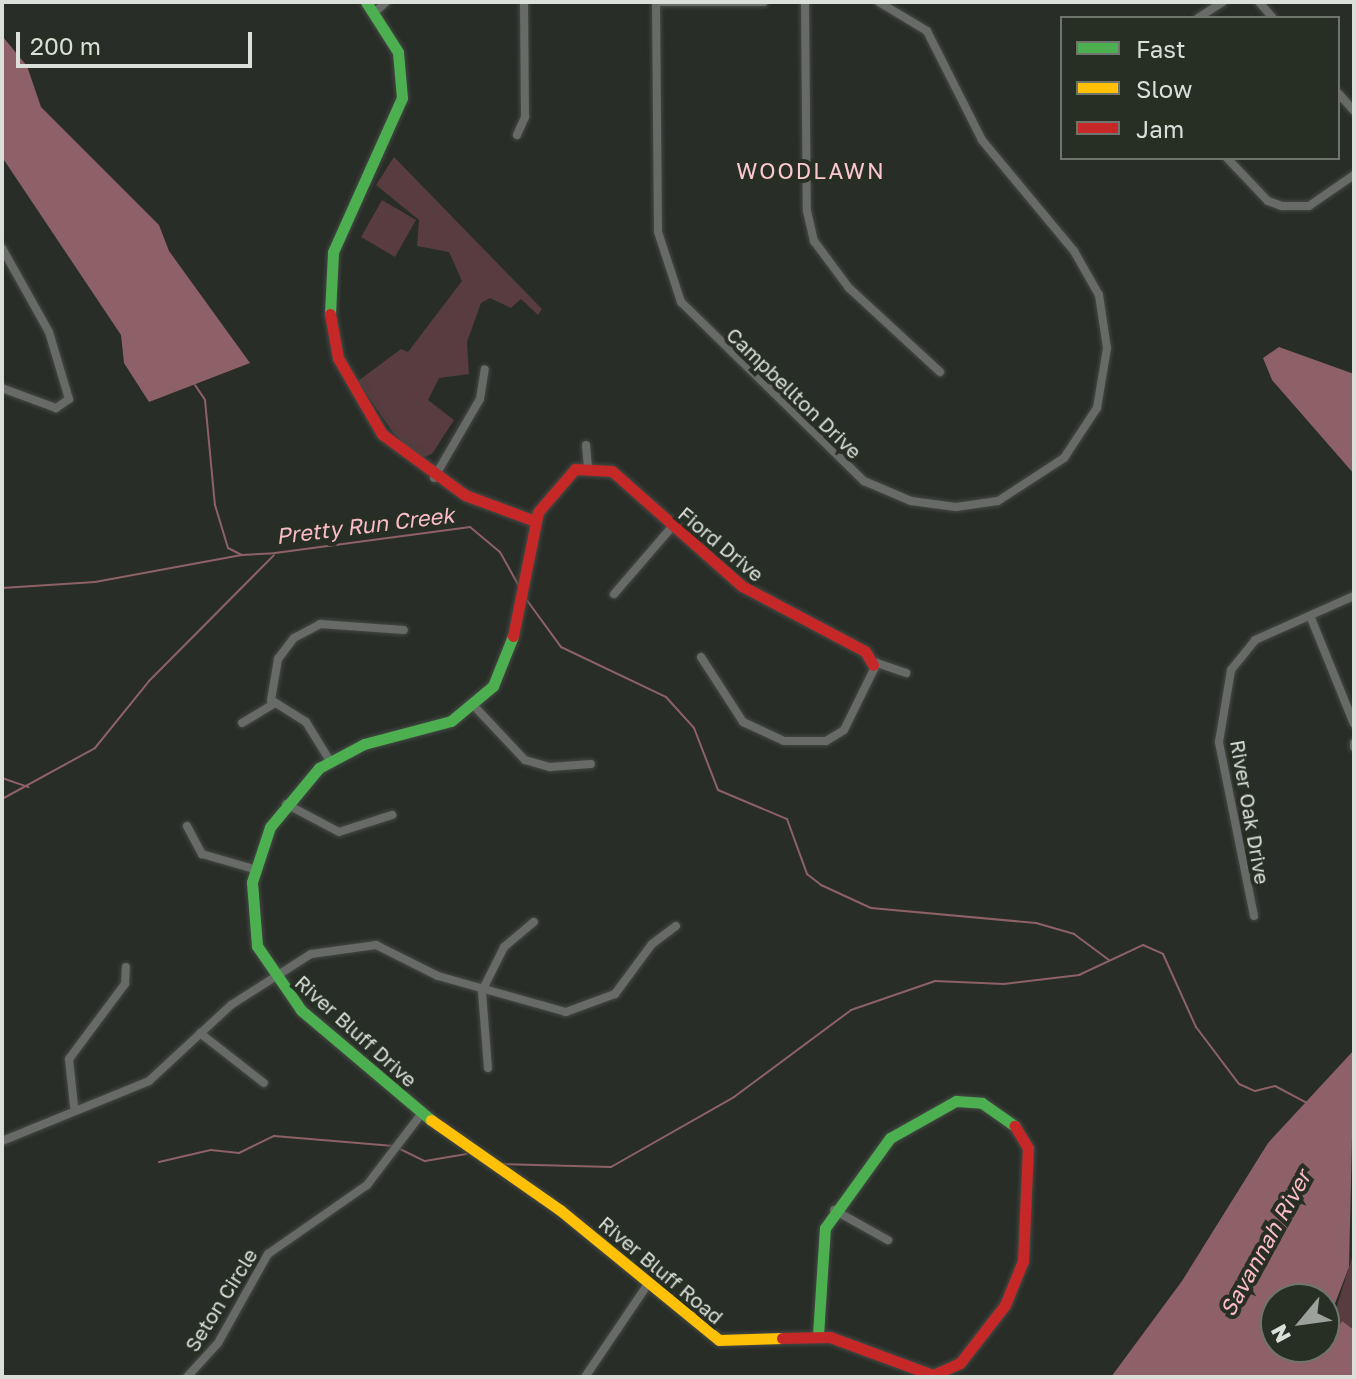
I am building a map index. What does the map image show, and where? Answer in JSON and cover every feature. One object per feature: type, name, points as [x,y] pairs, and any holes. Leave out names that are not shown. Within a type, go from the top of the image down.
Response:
[{"type":"street","points":[[366,2],[398,52],[402,98],[391,136],[340,228],[330,319],[344,373],[382,434],[434,478],[535,521],[560,479],[588,466],[586,445]]},
{"type":"street","points":[[375,12],[386,2]]},
{"type":"street","points":[[517,135],[525,117],[524,2]]},
{"type":"street","name":"Campbellton Drive","points":[[764,2],[656,2],[658,232],[681,302],[864,481],[911,501],[956,507],[998,501],[1064,458],[1097,408],[1107,348],[1099,295],[1082,261],[982,140],[927,31],[879,2]]},
{"type":"street","points":[[805,2],[807,211],[814,241],[849,288],[940,372]]},
{"type":"street","points":[[1201,16],[1223,2]]},
{"type":"street","points":[[1340,95],[1354,111]]},
{"type":"street","points":[[1229,160],[1260,194],[1282,206],[1309,206],[1347,185],[1354,175]]},
{"type":"street","points":[[1347,185],[1354,193]]},
{"type":"street","points":[[2,248],[49,332],[67,385],[68,402],[56,408],[2,388]]},
{"type":"street","points":[[434,478],[480,399],[485,369]]},
{"type":"street","name":"Fiord Drive","points":[[588,466],[625,481],[671,528],[765,603],[865,651],[873,665],[889,662],[906,673]]},
{"type":"street","name":"River Bluff Drive","points":[[535,521],[508,658],[475,707],[438,727],[330,761],[285,803],[254,869],[254,935],[273,976],[301,1010],[422,1113],[538,1196]]},
{"type":"street","points":[[614,594],[671,528]]},
{"type":"street","name":"River Oak Drive","points":[[1254,916],[1219,742],[1223,700],[1242,650],[1354,596]]},
{"type":"street","points":[[1311,618],[1354,724]]},
{"type":"street","points":[[274,704],[274,668],[301,633],[344,623],[404,630]]},
{"type":"street","points":[[701,657],[749,728],[811,743],[849,724],[873,665]]},
{"type":"street","points":[[242,723],[274,704]]},
{"type":"street","points":[[274,704],[306,722],[330,761]]},
{"type":"street","points":[[475,707],[525,760],[550,767],[591,764]]},
{"type":"street","points":[[285,803],[339,832],[392,815]]},
{"type":"street","points":[[187,826],[202,854],[254,869]]},
{"type":"street","points":[[488,1068],[479,1014],[485,984],[504,947],[534,922]]},
{"type":"street","points":[[2,1141],[74,1106],[149,1081],[200,1033],[273,976],[311,954],[368,944],[438,976],[485,984],[545,1010],[592,1008],[615,994],[652,944],[676,926]]},
{"type":"street","points":[[74,1106],[69,1059],[125,984],[126,967]]},
{"type":"street","points":[[200,1033],[264,1083]]},
{"type":"street","name":"River Bluff Road","points":[[538,1196],[719,1340],[818,1335],[933,1376],[971,1354],[1016,1283],[1028,1175],[1021,1133],[982,1103],[941,1104],[890,1138],[834,1209],[820,1247],[818,1335]]},
{"type":"street","name":"Seton Circle","points":[[187,1377],[218,1343],[268,1254],[367,1185],[422,1113]]},
{"type":"street","points":[[834,1209],[888,1240]]},
{"type":"street","points":[[585,1377],[648,1284]]},
{"type":"shaded area","points":[[394,157],[542,309],[538,315],[521,299],[511,308],[490,298],[481,303],[467,342],[469,374],[439,378],[428,400],[454,420],[432,454],[421,458],[394,434],[358,381],[401,349],[408,352],[462,281],[449,252],[417,246],[419,220],[376,185]]},
{"type":"shaded area","points":[[382,200],[416,220],[395,257],[361,237]]},
{"type":"shaded area","points":[[1354,1251],[1354,1330],[1342,1321],[1340,1324],[1340,1296]]},
{"type":"water","points":[[3,37],[27,66],[41,107],[159,225],[169,251],[250,363],[149,402],[124,363],[121,335],[2,157]]},
{"type":"water","points":[[1279,347],[1354,374],[1354,474],[1272,380],[1263,358]]},
{"type":"water","name":"Savannah River","points":[[1354,1050],[1349,1267],[1340,1290],[1340,1283],[1260,1283],[1260,1363],[1340,1363],[1342,1321],[1354,1330],[1354,1377],[1111,1377],[1182,1281],[1268,1143]]},
{"type":"waterway","name":"Pretty Run Creek","points":[[195,385],[205,400],[215,505],[228,548],[242,555],[275,553],[470,527],[500,552],[519,586]]},
{"type":"waterway","points":[[2,588],[95,582],[242,555]]},
{"type":"waterway","points":[[2,799],[95,748],[149,681],[274,555]]},
{"type":"waterway","name":"Pretty Run Creek","points":[[526,599],[561,647],[666,697],[694,728],[718,790],[787,819],[807,874],[821,885],[871,908],[1036,923],[1074,934],[1109,960]]},
{"type":"waterway","points":[[2,778],[28,787]]},
{"type":"waterway","points":[[498,1164],[611,1167],[734,1097],[851,1010],[935,981],[1004,984],[1079,975],[1143,945],[1163,954],[1196,1027],[1239,1084],[1255,1091],[1275,1086],[1307,1103]]},
{"type":"waterway","points":[[159,1162],[211,1150],[239,1153],[274,1136],[394,1146]]},
{"type":"waterway","points":[[400,1149],[425,1161],[466,1154]]},
{"type":"traffic: fast","points":[[330,314],[333,252],[402,98],[398,52],[366,2]]},
{"type":"traffic: fast","points":[[431,1120],[301,1010],[257,946],[252,882],[270,827],[319,768],[364,744],[451,721],[493,686],[513,636]]},
{"type":"traffic: fast","points":[[818,1335],[825,1228],[890,1138],[956,1101],[982,1103],[1015,1126]]},
{"type":"traffic: slow","points":[[431,1120],[560,1210],[719,1340],[782,1338]]},
{"type":"traffic: jam","points":[[330,314],[338,358],[382,434],[465,495],[535,521]]},
{"type":"traffic: jam","points":[[513,636],[538,512],[575,469],[612,471],[742,586],[865,651],[873,665]]},
{"type":"traffic: jam","points":[[782,1338],[830,1337],[933,1375],[960,1363],[1005,1305],[1023,1261],[1028,1148],[1015,1126]]},
{"type":"district","name":"WOODLAWN","points":[[811,171]]}]
